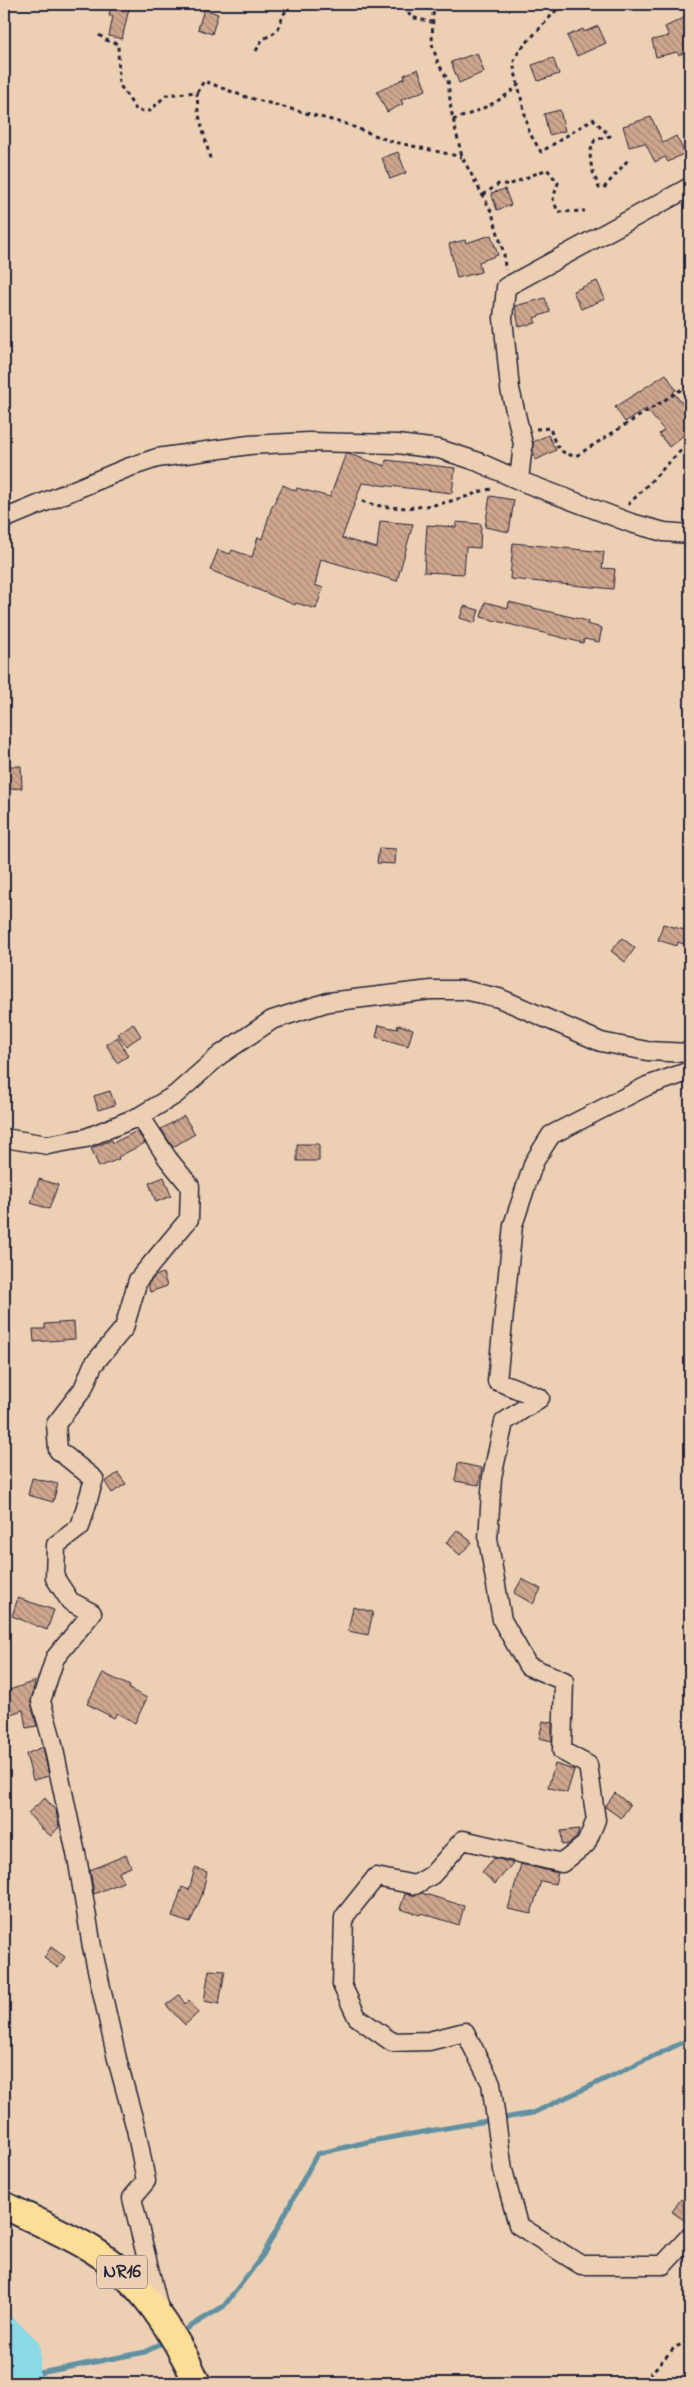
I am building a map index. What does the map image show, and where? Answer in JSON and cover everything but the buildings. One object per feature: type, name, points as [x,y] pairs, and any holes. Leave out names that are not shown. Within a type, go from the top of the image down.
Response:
[{"type":"main road","name":"NR16","points":[[4,2206],[93,2250],[124,2274],[150,2301],[197,2383]]},
{"type":"street","points":[[517,479],[523,444],[509,380],[503,318],[506,287],[690,187]]},
{"type":"street","points":[[4,519],[137,464],[157,458],[249,444],[310,442],[417,446],[458,454],[607,514],[664,532],[690,534]]},
{"type":"street","points":[[4,1138],[48,1145],[86,1138],[140,1116],[175,1095],[220,1055],[272,1020],[328,1002],[421,991],[464,990],[499,998],[602,1042],[648,1051],[690,1053]]},
{"type":"street","points":[[690,1071],[647,1086],[551,1135],[534,1162],[513,1225],[497,1381],[540,1398],[504,1422],[492,1477],[488,1539],[502,1620],[528,1666],[564,1681],[562,1751],[588,1765],[596,1820],[586,1844],[562,1863],[463,1840],[432,1875],[415,1885],[376,1877],[344,1917],[342,1985],[357,2017],[392,2042],[429,2041],[465,2032],[491,2083],[503,2170],[518,2225],[581,2265],[662,2265],[690,2236]]},
{"type":"street","points":[[140,1116],[168,1160],[190,1186],[189,1218],[138,1280],[124,1328],[93,1365],[83,1389],[56,1424],[58,1450],[94,1479],[80,1527],[56,1545],[55,1578],[70,1600],[92,1613],[55,1658],[41,1702],[52,1740],[78,1863],[92,1947],[115,2049],[136,2129],[146,2181],[132,2198],[162,2321]]},
{"type":"path","points":[[256,50],[262,40],[277,31],[283,15],[291,4]]},
{"type":"path","points":[[343,4],[352,4]]},
{"type":"path","points":[[380,4],[404,6],[411,17],[431,22]]},
{"type":"path","points":[[447,4],[440,6],[432,14],[432,44],[438,63],[448,80],[452,120],[462,157],[492,213],[502,249],[506,287]]},
{"type":"path","points":[[562,4],[519,51],[513,63],[529,132],[541,152],[593,119],[610,136],[595,140],[590,152],[589,163],[599,188],[603,189],[628,160]]},
{"type":"path","points":[[99,35],[106,40],[118,44],[119,84],[137,111],[150,111],[166,95],[197,92]]},
{"type":"path","points":[[211,162],[198,111],[197,92],[204,81],[243,96],[346,124],[390,142],[462,157]]},
{"type":"path","points":[[452,120],[478,111],[512,91],[519,83]]},
{"type":"path","points":[[483,195],[500,183],[509,185],[547,169],[558,183],[553,199],[558,212],[585,211]]},
{"type":"path","points":[[523,444],[534,429],[550,428],[557,448],[566,455],[576,456],[690,384]]},
{"type":"path","points":[[607,514],[626,506],[690,441]]},
{"type":"path","points":[[362,501],[379,507],[434,504],[458,499],[485,489],[498,489],[517,479]]},
{"type":"path","points":[[655,2383],[651,2372],[675,2347],[690,2341]]},
{"type":"waterway","points":[[180,2333],[224,2306],[263,2255],[317,2154],[371,2141],[533,2113],[690,2039]]},
{"type":"waterway","points":[[4,2330],[25,2349],[25,2383]]},
{"type":"waterway","points":[[25,2376],[145,2352],[166,2341]]}]
